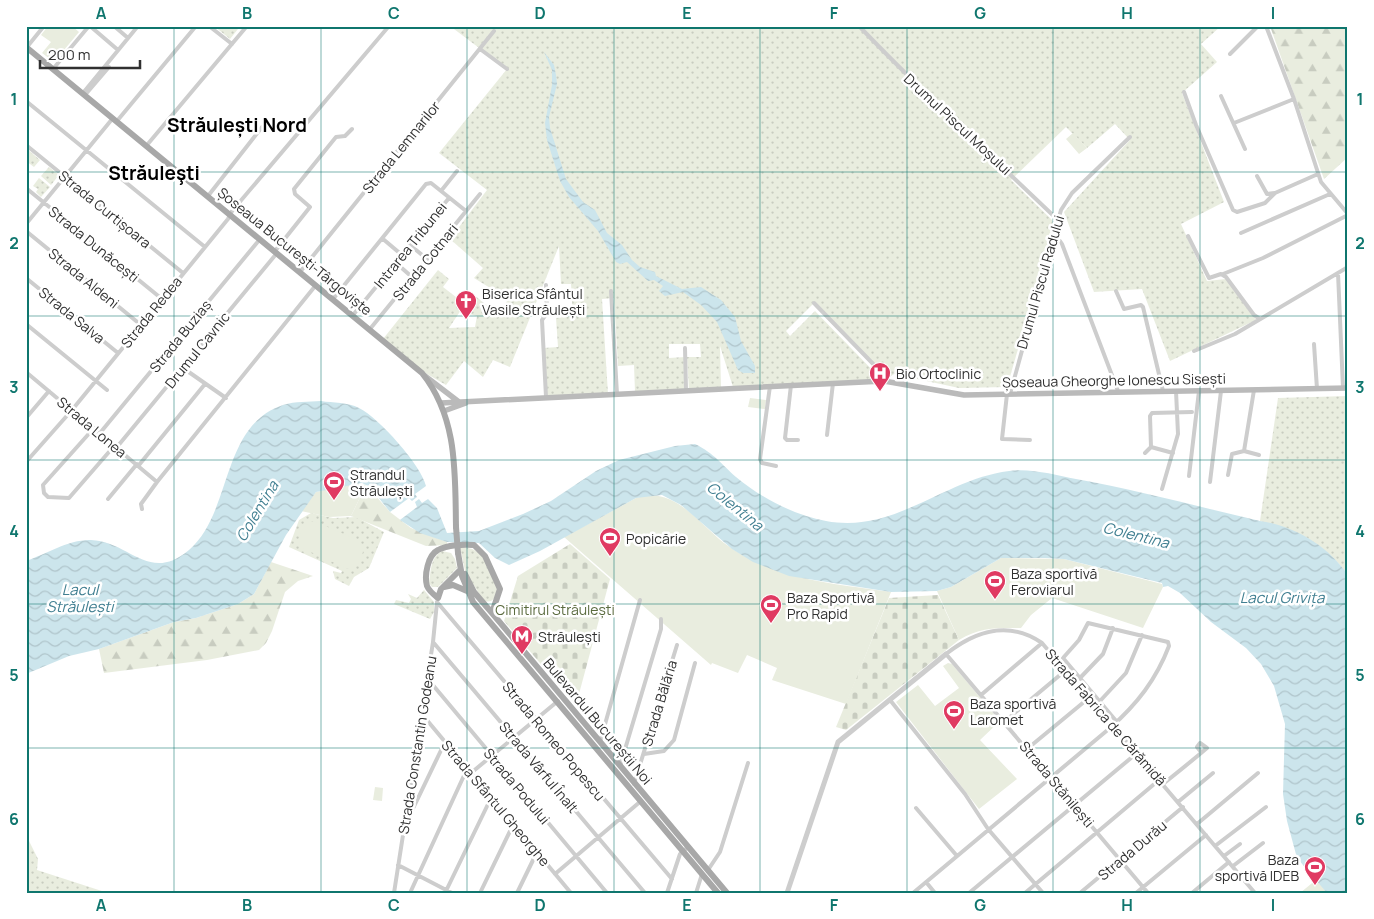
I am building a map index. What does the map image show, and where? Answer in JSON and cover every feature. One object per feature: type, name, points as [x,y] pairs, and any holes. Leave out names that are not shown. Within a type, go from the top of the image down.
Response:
[{"type":"main road","name":"Șoseaua București-Târgoviște","points":[[26,47],[422,373],[441,403],[453,444],[456,528]]},
{"type":"main road","points":[[422,373],[459,402]]},
{"type":"main road","name":"Șoseaua Gheorghe Ionescu Sisești","points":[[441,403],[884,381],[896,381],[952,394],[1345,388]]},
{"type":"main road","name":"Șoseaua Gheorghe Ionescu Sisești","points":[[444,411],[467,403]]},
{"type":"main road","name":"Bulevardul Bucureștii Noi","points":[[456,528],[460,570],[467,591],[483,615],[559,700],[705,872],[727,893]]},
{"type":"main road","points":[[437,600],[426,583],[431,557],[442,548],[469,545],[478,547],[483,553],[500,589],[492,613]]},
{"type":"main road","name":"Bulevardul Bucureștii Noi","points":[[459,556],[470,586],[559,700],[600,742],[620,766],[641,801],[685,849]]},
{"type":"main road","points":[[437,600],[443,587],[460,570]]},
{"type":"main road","points":[[443,587],[453,585],[467,591]]},
{"type":"main road","points":[[484,604],[496,602]]},
{"type":"main road","name":"Bulevardul Bucureștii Noi","points":[[705,872],[718,893]]},
{"type":"street","points":[[26,47],[44,26]]},
{"type":"street","points":[[53,69],[89,26],[118,50]]},
{"type":"street","points":[[114,26],[128,38]]},
{"type":"street","points":[[84,94],[138,26]]},
{"type":"street","points":[[26,224],[86,150],[196,26]]},
{"type":"street","points":[[209,26],[232,44]]},
{"type":"street","points":[[147,145],[246,26]]},
{"type":"street","name":"Strada Redea","points":[[26,462],[72,410],[230,214],[389,26]]},
{"type":"street","points":[[543,26],[550,26]]},
{"type":"street","name":"Drumul Piscul Moșului","points":[[859,26],[923,93],[1017,179],[1058,220]]},
{"type":"street","points":[[1230,54],[1258,26]]},
{"type":"street","points":[[1188,236],[1209,278],[1263,258],[1348,214],[1330,194],[1318,174],[1294,99],[1266,26]]},
{"type":"street","name":"Strada Lemnarilor","points":[[300,272],[494,31]]},
{"type":"street","points":[[480,49],[507,70]]},
{"type":"street","points":[[84,94],[108,67]]},
{"type":"street","points":[[1184,92],[1233,210],[1237,212],[1265,203],[1274,193],[1318,174]]},
{"type":"street","points":[[1221,96],[1245,149]]},
{"type":"street","points":[[1234,123],[1294,99]]},
{"type":"street","points":[[26,101],[205,247]]},
{"type":"street","points":[[208,196],[262,127]]},
{"type":"street","name":"Drumul Cavnic","points":[[94,428],[43,485],[44,493],[48,496],[68,498],[183,368],[310,207],[296,194],[294,189],[336,137],[345,136],[352,129]]},
{"type":"street","name":"Drumul Piscul Radului","points":[[1030,440],[1002,439],[1008,394],[1058,220],[1064,204],[1072,193],[1130,137]]},
{"type":"street","name":"Strada Curtișoara","points":[[26,145],[183,273]]},
{"type":"street","points":[[441,191],[457,171]]},
{"type":"street","points":[[1257,176],[1264,192],[1274,193]]},
{"type":"street","points":[[333,298],[426,184],[431,182],[466,211]]},
{"type":"street","name":"Strada Dunăcești","points":[[26,188],[162,300]]},
{"type":"street","name":"Strada Cotnari","points":[[370,329],[480,194]]},
{"type":"street","points":[[1241,233],[1330,194]]},
{"type":"street","name":"Intrarea Tribunei","points":[[353,315],[449,198]]},
{"type":"street","name":"Strada Aldeni","points":[[26,231],[141,325]]},
{"type":"street","name":"Strada Buziaș","points":[[100,433],[260,238]]},
{"type":"street","points":[[383,239],[402,255]]},
{"type":"street","points":[[1052,241],[1061,242],[1118,391]]},
{"type":"street","points":[[410,245],[427,259]]},
{"type":"street","points":[[396,263],[412,277]]},
{"type":"street","points":[[1194,351],[1235,334],[1348,268]]},
{"type":"street","name":"Șoseaua Gheorghe Ionescu Sisești","points":[[1338,273],[1345,388]]},
{"type":"street","points":[[1223,274],[1254,315],[1260,319]]},
{"type":"street","name":"Strada Salva","points":[[26,278],[118,353]]},
{"type":"street","points":[[142,509],[141,504],[157,482],[316,285]]},
{"type":"street","points":[[546,285],[548,312],[542,320],[546,397]]},
{"type":"street","points":[[611,291],[617,394]]},
{"type":"street","points":[[1116,291],[1124,309],[1141,305],[1143,307],[1163,391]]},
{"type":"street","points":[[814,303],[880,371],[884,381]]},
{"type":"street","points":[[26,324],[107,390]]},
{"type":"street","points":[[1314,344],[1316,389]]},
{"type":"street","points":[[685,348],[686,390]]},
{"type":"street","points":[[183,368],[226,398]]},
{"type":"street","name":"Strada Lonea","points":[[26,372],[157,482]]},
{"type":"street","points":[[827,435],[833,383]]},
{"type":"street","points":[[108,499],[205,384]]},
{"type":"street","points":[[791,385],[785,438],[798,440]]},
{"type":"street","points":[[770,386],[760,458],[762,463],[776,466]]},
{"type":"street","points":[[1244,451],[1254,390]]},
{"type":"street","points":[[26,418],[49,391]]},
{"type":"street","points":[[1162,489],[1178,434],[1176,391]]},
{"type":"street","points":[[1189,476],[1200,391]]},
{"type":"street","points":[[1210,482],[1221,391]]},
{"type":"street","points":[[1145,453],[1151,447],[1150,416],[1152,413],[1177,414],[1192,412]]},
{"type":"street","points":[[1151,447],[1173,453]]},
{"type":"street","points":[[1228,475],[1232,454],[1244,451],[1258,455]]},
{"type":"street","name":"Strada Constantin Godeanu","points":[[394,893],[433,642],[437,600]]},
{"type":"street","name":"Strada Romeo Popescu","points":[[437,600],[534,720],[672,879]]},
{"type":"street","points":[[600,742],[640,600]]},
{"type":"street","points":[[620,766],[661,630],[661,619]]},
{"type":"street","name":"Strada Fabrica de Cărămidă","points":[[1113,628],[1087,623],[1079,640],[1063,657],[1100,701],[1159,780],[1198,823],[1251,892]]},
{"type":"street","points":[[913,893],[1116,723],[1140,700],[1155,678],[1169,646],[1166,640],[1113,628],[1103,654],[1080,678]]},
{"type":"street","name":"Strada Fabrica de Cărămidă","points":[[946,654],[968,638],[992,632],[1019,632],[1042,643],[1116,723]]},
{"type":"street","points":[[1100,701],[1126,673],[1142,635]]},
{"type":"street","name":"Strada Vârful Înalt","points":[[433,642],[645,893]]},
{"type":"street","points":[[981,695],[1042,643]]},
{"type":"street","name":"Strada Bălăria","points":[[632,786],[644,754],[677,645]]},
{"type":"street","points":[[787,893],[834,748],[842,739],[946,654]]},
{"type":"street","name":"Strada Stănilești","points":[[946,654],[1148,893]]},
{"type":"street","points":[[644,754],[664,751],[674,740],[695,663]]},
{"type":"street","points":[[1004,722],[1066,670]]},
{"type":"street","name":"Strada Podului","points":[[427,678],[607,893]]},
{"type":"street","points":[[1027,749],[1090,697]]},
{"type":"street","points":[[410,893],[469,771],[492,755],[559,700]]},
{"type":"street","points":[[890,700],[969,800],[988,829],[1043,893]]},
{"type":"street","name":"Strada Sfântul Gheorghe","points":[[421,714],[571,893]]},
{"type":"street","points":[[405,828],[445,742]]},
{"type":"street","points":[[969,893],[1137,752]]},
{"type":"street","points":[[1163,784],[1201,752]]},
{"type":"street","points":[[696,893],[705,872],[718,858],[748,763]]},
{"type":"street","points":[[1178,802],[1213,773]]},
{"type":"street","points":[[1198,823],[1258,773]]},
{"type":"street","points":[[1025,893],[1159,780]]},
{"type":"street","points":[[446,891],[491,798]]},
{"type":"street","points":[[555,874],[641,801]]},
{"type":"street","name":"Strada Durău","points":[[1080,893],[1183,807]]},
{"type":"street","points":[[1215,846],[1266,807]]},
{"type":"street","points":[[916,808],[956,856]]},
{"type":"street","points":[[480,893],[513,824]]},
{"type":"street","points":[[1136,893],[1206,835]]},
{"type":"street","points":[[1232,866],[1263,843]]},
{"type":"street","points":[[1224,856],[1240,844]]},
{"type":"street","points":[[667,893],[685,849]]},
{"type":"street","points":[[517,893],[537,852]]},
{"type":"street","points":[[1192,893],[1229,862]]},
{"type":"street","points":[[398,865],[452,893]]},
{"type":"street","points":[[926,882],[935,893]]},
{"type":"street","points":[[564,893],[566,887]]},
{"type":"green space","points":[[48,26],[72,26],[79,32],[54,62],[42,53],[51,42],[41,35]]},
{"type":"green space","points":[[214,26],[235,26],[238,29],[230,39]]},
{"type":"green space","points":[[450,26],[1221,26],[1201,44],[1217,62],[1182,93],[1224,202],[1181,224],[1207,281],[1226,279],[1256,320],[1170,361],[1142,289],[1094,292],[1064,212],[1130,140],[1115,124],[1087,148],[1066,127],[1011,180],[1052,220],[1054,225],[1007,387],[959,388],[894,374],[884,381],[883,376],[814,303],[786,331],[790,336],[815,311],[882,380],[733,387],[720,346],[721,388],[689,390],[687,357],[701,357],[700,344],[669,344],[669,358],[685,357],[686,390],[635,392],[634,365],[618,366],[614,298],[602,299],[608,394],[546,397],[544,348],[558,347],[556,318],[573,316],[571,284],[561,284],[559,246],[510,367],[493,360],[483,377],[464,361],[446,385],[415,367],[383,339],[438,270],[449,279],[443,287],[465,304],[449,328],[475,327],[477,316],[461,312],[474,295],[499,315],[508,299],[474,278],[483,268],[450,239],[487,190],[439,153],[507,69]]},
{"type":"green space","points":[[1270,26],[1348,26],[1348,157],[1324,179]]},
{"type":"green space","points":[[1073,133],[1087,148],[1079,154],[1066,139]]},
{"type":"green space","points":[[26,148],[40,160],[34,167],[26,161]]},
{"type":"green space","points":[[49,167],[59,175],[51,185],[41,176]]},
{"type":"green space","points":[[39,178],[50,187],[41,197],[36,192],[38,189],[33,186]]},
{"type":"green space","points":[[1348,396],[1348,575],[1319,546],[1298,534],[1260,521],[1278,398]]},
{"type":"green space","points":[[750,398],[766,400],[765,409],[748,407]]},
{"type":"green space","name":"Ștrandul Străulești","points":[[357,483],[366,485],[351,516],[329,517],[301,511],[316,492]]},
{"type":"green space","points":[[366,485],[390,512],[411,528],[447,542],[447,545],[426,546],[351,516]]},
{"type":"green space","name":"Baza Sportivă Pro Rapid","points":[[649,495],[660,496],[681,505],[724,543],[763,565],[804,578],[891,592],[846,704],[772,680],[777,668],[747,655],[738,673],[712,663],[711,665],[564,537],[636,498]]},
{"type":"green space","points":[[311,513],[333,518],[356,517],[384,532],[369,568],[354,577],[349,586],[335,579],[333,571],[341,573],[342,571],[289,547],[299,520]]},
{"type":"green space","points":[[314,521],[360,541],[363,552],[358,564],[348,569],[302,548],[300,544],[301,532],[306,525]]},
{"type":"green space","name":"Cimitirul Străulești","points":[[570,544],[610,579],[576,705],[504,621],[518,576]]},
{"type":"green space","points":[[460,547],[476,551],[489,566],[498,589],[491,601],[483,600],[465,571]]},
{"type":"green space","points":[[442,551],[451,553],[457,568],[438,587],[432,587],[429,583],[432,565],[435,557]]},
{"type":"green space","points":[[1001,558],[1064,559],[1162,584],[1163,587],[1143,628],[1052,598],[1031,615],[1021,628],[982,630],[959,640],[937,591],[951,587]]},
{"type":"green space","points":[[271,562],[313,576],[298,581],[285,592],[272,631],[266,643],[259,650],[207,660],[104,673],[99,649],[174,622],[196,618],[238,604],[254,594]]},
{"type":"green space","points":[[424,590],[434,602],[434,612],[430,619],[394,604],[396,600],[409,603],[411,599],[408,594],[417,598]]},
{"type":"green space","points":[[938,595],[959,640],[846,730],[836,727],[889,598]]},
{"type":"green space","name":"Baza sportivă Laromet","points":[[948,663],[952,664],[1000,721],[980,740],[1017,779],[979,809],[896,702],[918,685],[935,706],[959,688],[943,666]]},
{"type":"green space","points":[[375,787],[383,788],[382,801],[373,800]]},
{"type":"green space","points":[[26,835],[38,859],[37,870],[108,893],[26,893]]},
{"type":"green space","name":"Baza sportivă IDEB","points":[[1317,879],[1327,893],[1300,893]]},
{"type":"water","points":[[544,52],[554,65],[556,75],[557,84],[549,117],[550,128],[566,179],[583,202],[595,210],[607,233],[622,245],[632,260],[640,267],[655,272],[656,276],[682,289],[701,287],[721,300],[735,317],[741,341],[755,366],[755,373],[743,373],[738,370],[717,322],[701,305],[683,292],[665,296],[659,291],[663,286],[654,280],[648,281],[627,262],[620,264],[616,262],[598,231],[569,197],[560,181],[547,140],[545,123],[552,85],[552,70]]},
{"type":"water","name":"Lacul Străulești","points":[[321,401],[355,406],[367,413],[388,432],[408,455],[423,477],[426,486],[415,494],[417,497],[412,501],[409,498],[390,512],[370,487],[362,483],[316,492],[286,535],[254,594],[238,604],[196,618],[174,622],[99,649],[69,656],[26,674],[26,561],[66,544],[83,540],[104,542],[150,562],[162,563],[175,559],[189,550],[203,534],[213,514],[237,450],[248,431],[263,416],[283,405],[297,402]]},
{"type":"water","name":"Lacul Grivița","points":[[695,444],[713,455],[736,477],[767,499],[802,515],[826,521],[851,523],[875,520],[897,513],[985,476],[1026,470],[1122,488],[1286,527],[1321,546],[1348,575],[1348,893],[1327,893],[1297,858],[1287,821],[1283,794],[1285,724],[1274,686],[1261,664],[1246,648],[1211,622],[1180,593],[1168,586],[1163,587],[1162,583],[1064,559],[1045,558],[1001,558],[951,587],[937,591],[891,592],[789,576],[753,562],[732,549],[681,505],[662,495],[636,498],[540,551],[509,565],[495,558],[479,543],[447,542],[420,533],[400,520],[417,507],[415,502],[419,499],[422,503],[428,499],[437,508],[447,533],[479,531],[551,501],[596,471],[619,460],[675,446]]},
{"type":"place","name":"Biserica Sfântul Vasile Străulești","points":[[466,320]]},
{"type":"place","name":"Bio Ortoclinic","points":[[880,392]]},
{"type":"place","name":"Ștrandul Străulești","points":[[334,501]]},
{"type":"place","name":"Popicărie","points":[[610,557]]},
{"type":"place","name":"Baza sportivă Feroviarul","points":[[995,600]]},
{"type":"place","name":"Baza Sportivă Pro Rapid","points":[[771,624]]},
{"type":"place","name":"Străulești","points":[[522,655]]},
{"type":"place","name":"Baza sportivă Laromet","points":[[954,730]]},
{"type":"place","name":"Baza sportivă IDEB","points":[[1315,886]]},
{"type":"district","name":"Străulești Nord","points":[[237,125]]},
{"type":"district","name":"Străuleşti","points":[[154,173]]},
{"type":"water label","name":"Colentina","points":[[735,506]]},
{"type":"water label","name":"Colentina","points":[[257,511]]},
{"type":"water label","name":"Colentina","points":[[1136,535]]}]
